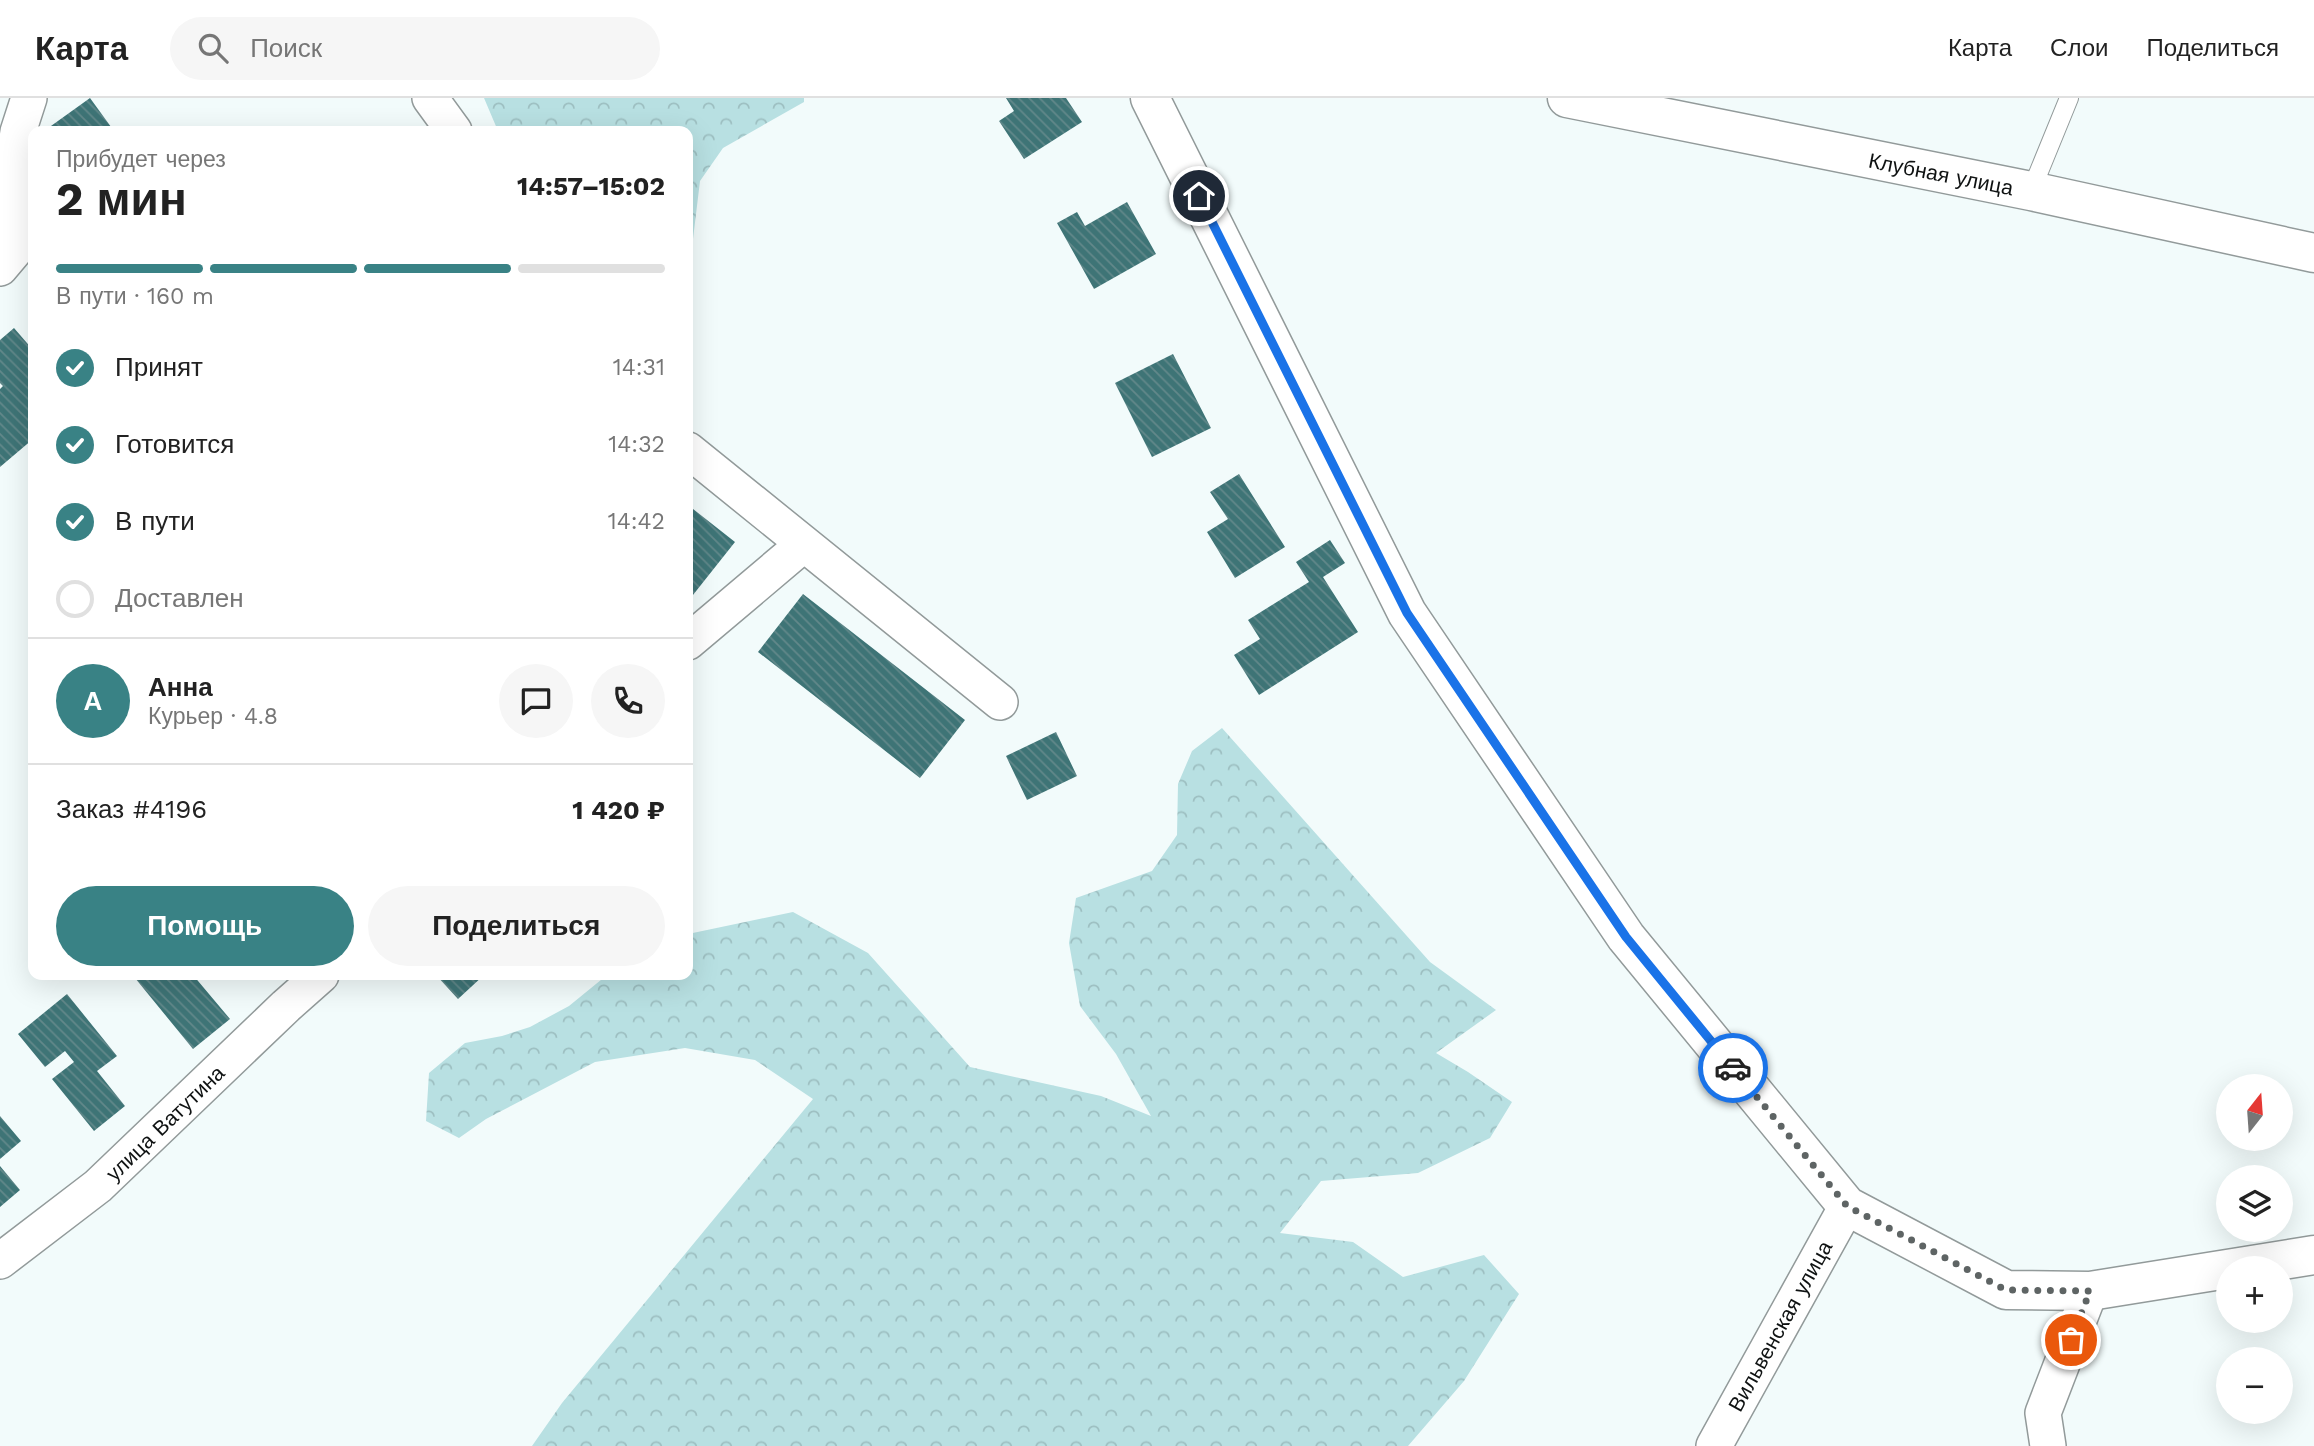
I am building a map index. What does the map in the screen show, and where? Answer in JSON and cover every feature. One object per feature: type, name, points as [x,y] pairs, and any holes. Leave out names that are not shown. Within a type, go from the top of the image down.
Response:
[{"type":"street","points":[[0,268],[16,249],[12,169],[18,132],[29,98]]},
{"type":"street","points":[[430,98],[450,126]]},
{"type":"street","points":[[1150,98],[1407,613],[1626,937],[1847,1206],[2006,1290],[2090,1291],[2314,1255]]},
{"type":"street","name":"Клубная улица","points":[[1567,98],[2031,191],[2314,253]]},
{"type":"street","points":[[693,454],[1000,702]]},
{"type":"street","points":[[693,638],[804,544]]},
{"type":"street","name":"улица Ватутина","points":[[0,1261],[98,1186],[315,980]]},
{"type":"street","name":"Вильвенская улица","points":[[1714,1446],[1847,1206]]},
{"type":"street","points":[[2048,1446],[2043,1413],[2090,1291]]},
{"type":"lane","points":[[2031,191],[2069,98]]},
{"type":"green space","points":[[484,98],[804,98],[804,102],[723,148],[700,181],[693,239],[693,126],[496,126]]},
{"type":"green space","points":[[1222,728],[1430,962],[1496,1010],[1436,1053],[1512,1102],[1490,1138],[1418,1173],[1321,1181],[1280,1233],[1353,1242],[1403,1277],[1484,1255],[1519,1294],[1464,1381],[1408,1446],[532,1446],[562,1403],[813,1099],[755,1060],[685,1048],[595,1062],[486,1119],[459,1138],[426,1121],[429,1073],[465,1043],[530,1027],[569,1006],[601,980],[693,980],[693,933],[793,912],[868,953],[970,1067],[1101,1096],[1151,1116],[1116,1054],[1080,1006],[1069,943],[1076,898],[1152,871],[1177,835],[1178,784],[1192,751]]},
{"type":"building","points":[[90,98],[110,126],[51,126]]},
{"type":"building","points":[[1006,98],[1066,98],[1082,122],[1024,159],[999,121],[1014,111]]},
{"type":"building","points":[[1127,202],[1156,254],[1094,289],[1057,223],[1077,212],[1085,226]]},
{"type":"building","points":[[14,328],[28,344],[28,443],[0,467],[0,389],[3,386],[0,383],[0,340]]},
{"type":"building","points":[[1173,354],[1211,428],[1152,457],[1115,383]]},
{"type":"building","points":[[1239,474],[1285,547],[1235,578],[1207,532],[1228,519],[1210,492]]},
{"type":"building","points":[[693,509],[735,542],[693,595]]},
{"type":"building","points":[[1330,540],[1345,563],[1323,577],[1358,632],[1259,695],[1234,655],[1260,639],[1248,620],[1309,582],[1296,562]]},
{"type":"building","points":[[803,594],[965,720],[920,778],[758,652]]},
{"type":"building","points":[[1056,732],[1077,776],[1027,800],[1006,756]]},
{"type":"building","points":[[137,980],[197,980],[230,1019],[193,1049]]},
{"type":"building","points":[[441,980],[479,980],[458,999]]},
{"type":"building","points":[[67,994],[117,1056],[97,1071],[125,1106],[94,1131],[52,1079],[74,1062],[65,1051],[45,1067],[18,1034]]},
{"type":"building","points":[[0,1116],[21,1141],[0,1159]]},
{"type":"building","points":[[0,1166],[20,1190],[0,1207]]},
{"type":"way so far","points":[[1733,1068],[1847,1206],[2006,1290],[2090,1291],[2071,1340]]},
{"type":"route","points":[[1199,196],[1407,613],[1626,937],[1733,1068]]}]
